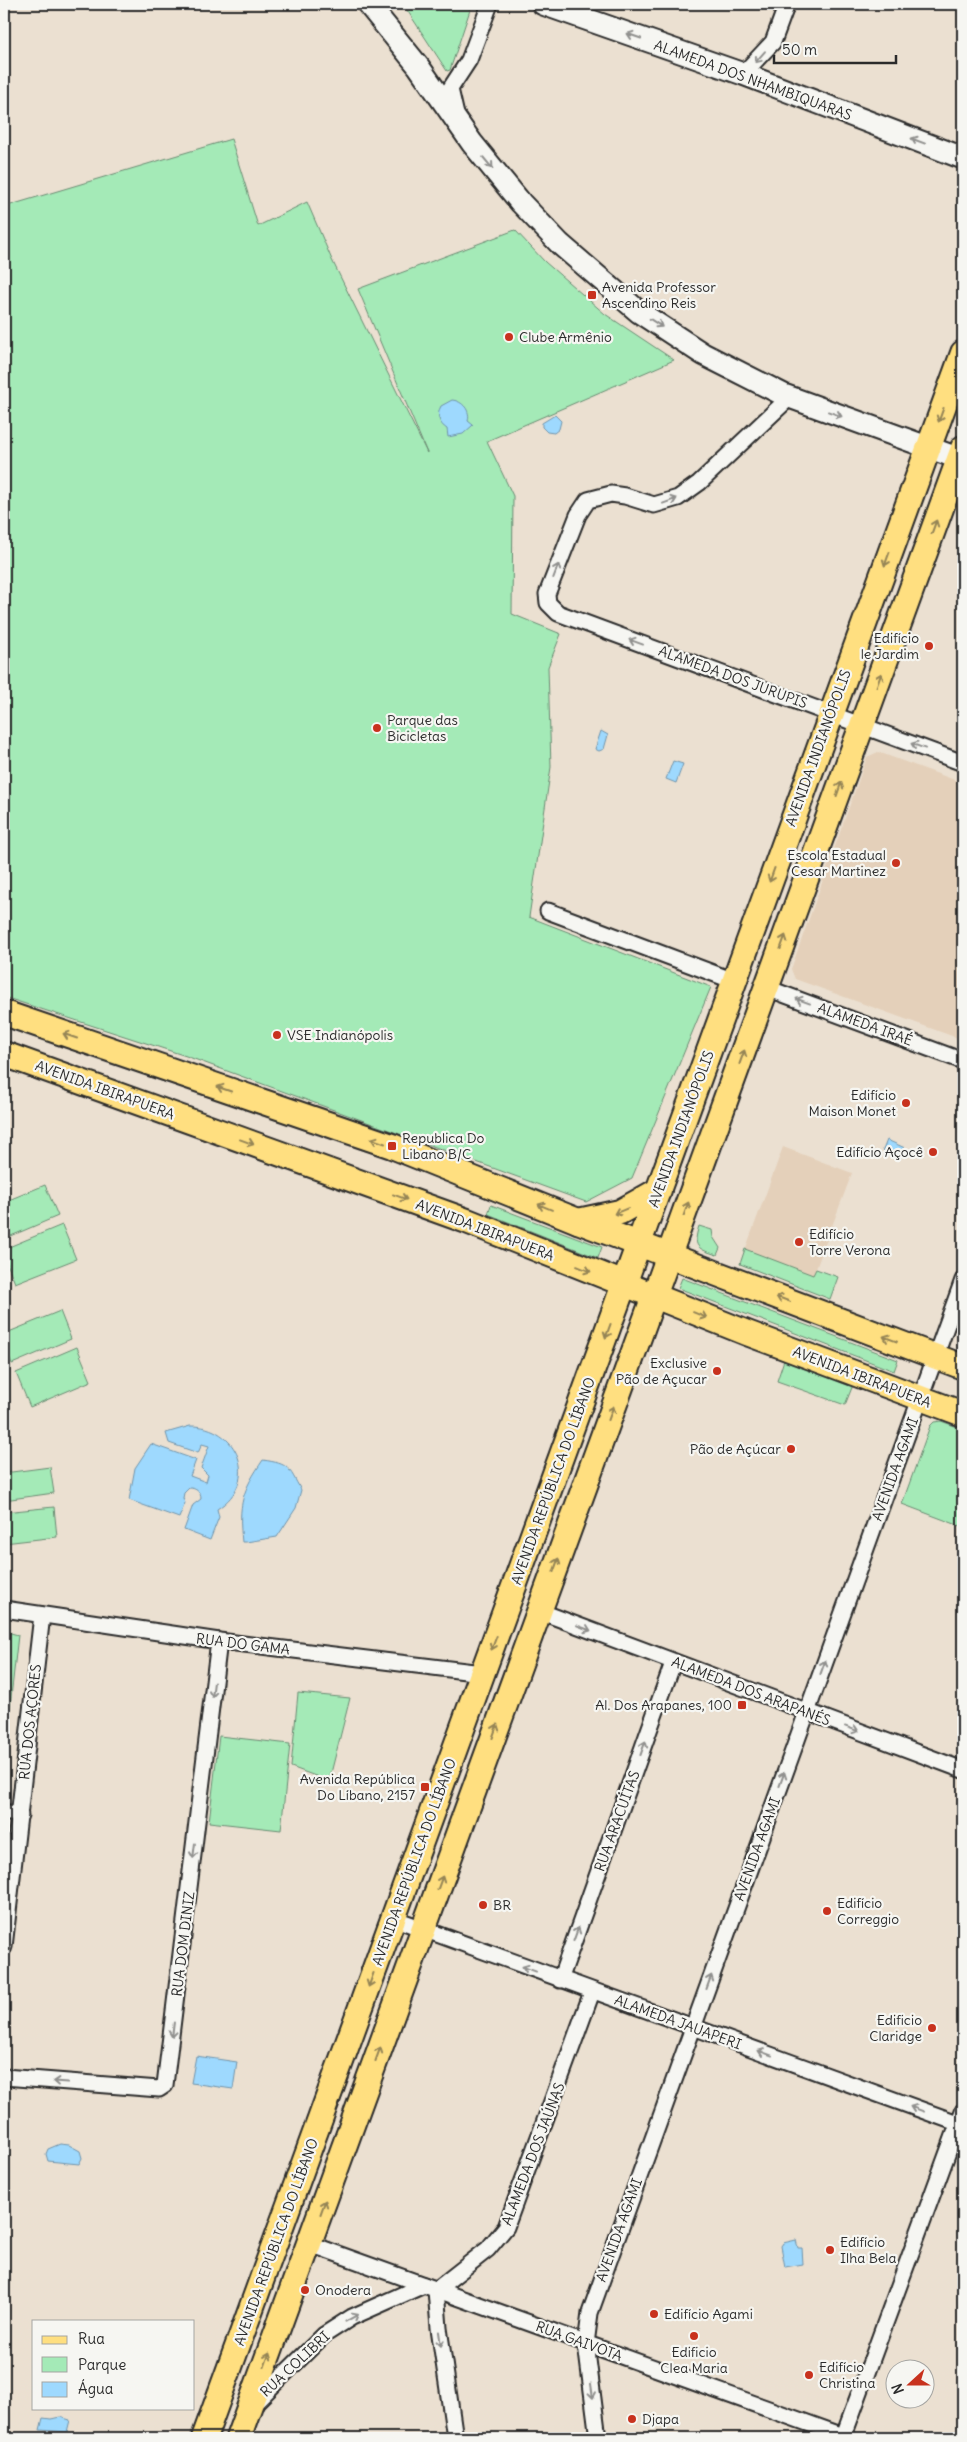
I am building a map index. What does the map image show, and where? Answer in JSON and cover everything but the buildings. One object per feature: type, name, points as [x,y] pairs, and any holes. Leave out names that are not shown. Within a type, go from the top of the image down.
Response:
[{"type":"main road","name":"AVENIDA INDIANÓPOLIS","points":[[625,1285],[963,353]]},
{"type":"main road","points":[[238,2438],[766,988],[962,456]]},
{"type":"main road","points":[[4,1013],[392,1146],[578,1221],[963,1367]]},
{"type":"main road","name":"AVENIDA IBIRAPUERA","points":[[4,1054],[467,1220],[655,1297],[963,1414]]},
{"type":"main road","points":[[578,1221],[620,1212],[659,1190]]},
{"type":"main road","name":"AVENIDA REPÚBLICA DO LÍBANO","points":[[204,2438],[625,1285]]},
{"type":"main road","points":[[532,1539],[529,1559],[529,1594],[533,1607],[539,1611]]},
{"type":"main road","points":[[208,2438],[226,2379]]},
{"type":"street","points":[[368,4],[424,74],[459,124],[521,202],[600,281],[639,312],[703,354],[790,398],[929,448],[962,456]]},
{"type":"street","points":[[387,4],[424,74],[450,89],[459,124]]},
{"type":"street","points":[[450,89],[469,60],[490,4]]},
{"type":"street","name":"ALAMEDA DOS NHAMBIQUARAS","points":[[543,4],[743,74],[963,158]]},
{"type":"street","points":[[743,74],[773,42],[786,4]]},
{"type":"street","name":"ALAMEDA DOS JURUPIS","points":[[790,398],[699,483],[678,498],[654,505],[625,496],[611,494],[588,500],[578,515],[547,594],[548,603],[558,613],[963,763]]},
{"type":"street","points":[[548,911],[734,981]]},
{"type":"street","name":"ALAMEDA IRAÉ","points":[[766,988],[963,1061]]},
{"type":"street","name":"AVENIDA AGAMI","points":[[598,2438],[586,2344],[592,2306],[963,1280]]},
{"type":"street","name":"RUA DO GAMA","points":[[4,1609],[219,1641],[482,1673]]},
{"type":"street","name":"ALAMEDA DOS ARAPANÉS","points":[[539,1611],[806,1713],[963,1770]]},
{"type":"street","name":"RUA DOS AÇORES","points":[[4,1947],[42,1615]]},
{"type":"street","name":"RUA DOM DINIZ","points":[[4,2077],[159,2089],[165,2085],[219,1641]]},
{"type":"street","name":"RUA ARACUÍTAS","points":[[560,1980],[674,1663]]},
{"type":"street","points":[[4,1812],[20,1815]]},
{"type":"street","name":"ALAMEDA JAUAPERI","points":[[393,1918],[592,1992],[962,2120]]},
{"type":"street","name":"ALAMEDA DOS JAÚNAS","points":[[430,2288],[488,2249],[506,2227],[592,1992]]},
{"type":"street","points":[[845,2438],[962,2120]]},
{"type":"street","name":"RUA GAIVOTA","points":[[310,2244],[845,2438]]},
{"type":"street","points":[[430,2288],[439,2328],[455,2438]]},
{"type":"street","name":"RUA COLIBRI","points":[[250,2407],[324,2336],[352,2317],[430,2288]]},
{"type":"shaded area","name":"Escola Estadual Cesar Martinez","points":[[878,752],[963,783],[963,1040],[795,979],[791,969],[867,757]]},
{"type":"shaded area","points":[[783,1147],[852,1173],[808,1290],[740,1264]]},
{"type":"green space","points":[[403,4],[472,4],[450,70],[447,71]]},
{"type":"green space","points":[[231,139],[258,226],[307,202],[332,260],[427,453],[358,289],[515,230],[545,262],[605,314],[674,360],[487,441],[513,496],[512,614],[561,634],[548,667],[551,767],[529,917],[711,987],[632,1178],[586,1202],[186,1056],[4,997],[4,207]]},
{"type":"green space","points":[[45,1185],[58,1216],[4,1239],[4,1202]]},
{"type":"green space","points":[[491,1205],[602,1247],[598,1258],[488,1214]]},
{"type":"green space","points":[[62,1225],[76,1259],[15,1283],[4,1256],[4,1249]]},
{"type":"green space","points":[[699,1226],[712,1230],[713,1237],[720,1248],[717,1255],[705,1251],[698,1246],[696,1239]]},
{"type":"green space","points":[[745,1249],[813,1275],[816,1269],[838,1277],[830,1299],[740,1264]]},
{"type":"green space","points":[[682,1278],[898,1360],[894,1371],[678,1288]]},
{"type":"green space","points":[[60,1311],[71,1339],[12,1364],[4,1344],[4,1334]]},
{"type":"green space","points":[[77,1347],[91,1381],[30,1407],[16,1373]]},
{"type":"green space","points":[[784,1360],[853,1385],[845,1405],[777,1381]]},
{"type":"green space","points":[[941,1421],[963,1429],[963,1527],[902,1504],[930,1426],[934,1422]]},
{"type":"green space","points":[[50,1467],[54,1493],[4,1500],[4,1473]]},
{"type":"green space","points":[[54,1507],[57,1537],[4,1543],[4,1512]]},
{"type":"green space","points":[[4,1631],[18,1635],[4,1760]]},
{"type":"green space","points":[[298,1693],[350,1698],[329,1781],[291,1767]]},
{"type":"green space","points":[[219,1736],[290,1744],[281,1830],[209,1822]]},
{"type":"water","points":[[452,400],[463,404],[467,410],[468,421],[473,425],[463,434],[448,437],[447,429],[440,422],[439,413],[441,406]]},
{"type":"water","points":[[555,415],[561,421],[559,429],[554,433],[547,432],[542,427],[542,423]]},
{"type":"water","points":[[601,731],[608,735],[604,749],[599,751],[595,749]]},
{"type":"water","points":[[673,761],[683,764],[676,783],[666,779]]},
{"type":"water","points":[[887,1140],[905,1148],[901,1157],[883,1150]]},
{"type":"water","points":[[190,1426],[207,1428],[221,1435],[231,1445],[238,1457],[240,1471],[238,1484],[230,1498],[217,1509],[219,1517],[210,1540],[184,1530],[193,1505],[201,1499],[199,1492],[192,1488],[189,1488],[184,1493],[185,1503],[179,1518],[129,1500],[135,1468],[151,1444],[196,1460],[190,1476],[206,1482],[208,1475],[201,1468],[209,1446],[202,1444],[198,1453],[169,1443],[166,1433]]},
{"type":"water","points":[[263,1460],[278,1463],[287,1468],[301,1490],[296,1508],[277,1537],[242,1542],[241,1508],[243,1498],[250,1481]]},
{"type":"water","points":[[196,2056],[237,2062],[233,2089],[191,2083]]},
{"type":"water","points":[[60,2144],[69,2145],[80,2151],[82,2158],[79,2164],[48,2161],[46,2154],[48,2149]]},
{"type":"water","points":[[796,2240],[798,2248],[802,2248],[803,2264],[785,2267],[781,2246],[783,2243]]},
{"type":"water","points":[[60,2417],[70,2420],[67,2432],[40,2430],[43,2418]]},
{"type":"place","name":"Avenida Professor Ascendino Reis","points":[[592,295]]},
{"type":"place","name":"Clube Armênio","points":[[509,337]]},
{"type":"place","name":"Edifício le Jardim","points":[[929,646]]},
{"type":"place","name":"Parque das Bicicletas","points":[[377,728]]},
{"type":"place","name":"Escola Estadual Cesar Martinez","points":[[896,863]]},
{"type":"place","name":"VSE Indianópolis","points":[[277,1035]]},
{"type":"place","name":"Edifício Maison Monet","points":[[906,1103]]},
{"type":"place","name":"Republica Do Libano B/C","points":[[392,1146]]},
{"type":"place","name":"Edifício Açocê","points":[[933,1152]]},
{"type":"place","name":"Edifício Torre Verona","points":[[799,1242]]},
{"type":"place","name":"Exclusive Pão de Açucar","points":[[717,1371]]},
{"type":"place","name":"Pão de Açúcar","points":[[791,1449]]},
{"type":"place","name":"Al. Dos Arapanes, 100","points":[[742,1705]]},
{"type":"place","name":"Avenida República Do Líbano, 2157","points":[[425,1787]]},
{"type":"place","name":"BR","points":[[483,1905]]},
{"type":"place","name":"Edifício Correggio","points":[[827,1911]]},
{"type":"place","name":"Edificio Claridge","points":[[932,2028]]},
{"type":"place","name":"Edifício Ilha Bela","points":[[830,2250]]},
{"type":"place","name":"Onodera","points":[[305,2290]]},
{"type":"place","name":"Edifício Agami","points":[[654,2314]]},
{"type":"place","name":"Edificio Clea Maria","points":[[694,2336]]},
{"type":"place","name":"Edifício Christina","points":[[809,2375]]},
{"type":"place","name":"Djapa","points":[[632,2419]]}]
